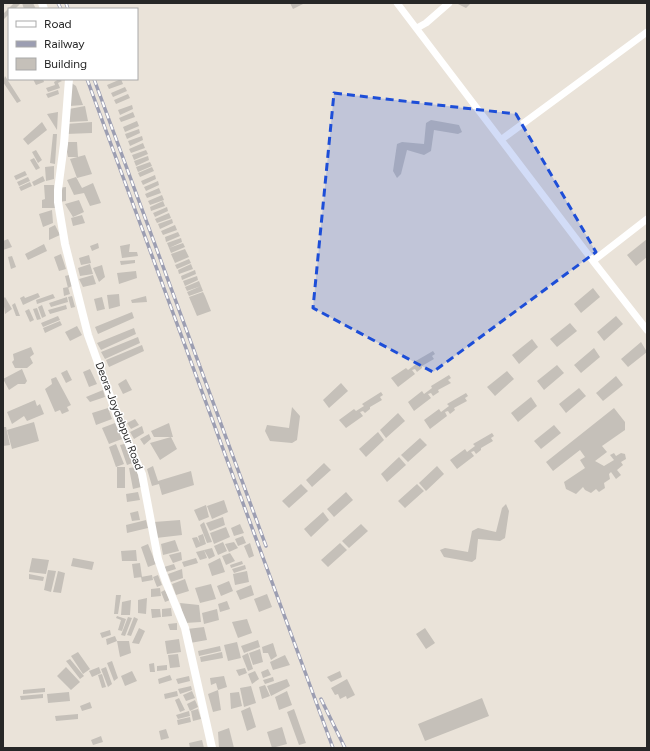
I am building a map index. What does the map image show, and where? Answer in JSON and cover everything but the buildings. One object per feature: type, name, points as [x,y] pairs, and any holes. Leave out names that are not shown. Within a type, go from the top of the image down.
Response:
[{"type":"street","points":[[397,3],[647,330]]},
{"type":"street","points":[[417,28],[426,23],[449,3]]},
{"type":"street","points":[[502,139],[647,32]]},
{"type":"street","name":"Deora-Joydebpur Road","points":[[69,80],[64,144],[58,190],[58,202],[65,244],[90,341],[120,424],[142,474],[158,558],[185,628],[212,748]]},
{"type":"street","points":[[593,261],[647,219]]},
{"type":"highlighted area","points":[[334,93],[516,114],[596,252],[433,372],[313,308]]},
{"type":"railway","points":[[58,3],[60,8]]},
{"type":"railway","points":[[66,3],[68,8]]},
{"type":"railway","points":[[87,80],[333,748]]},
{"type":"railway","points":[[94,80],[266,546]]},
{"type":"railway","points":[[321,699],[345,748]]}]
